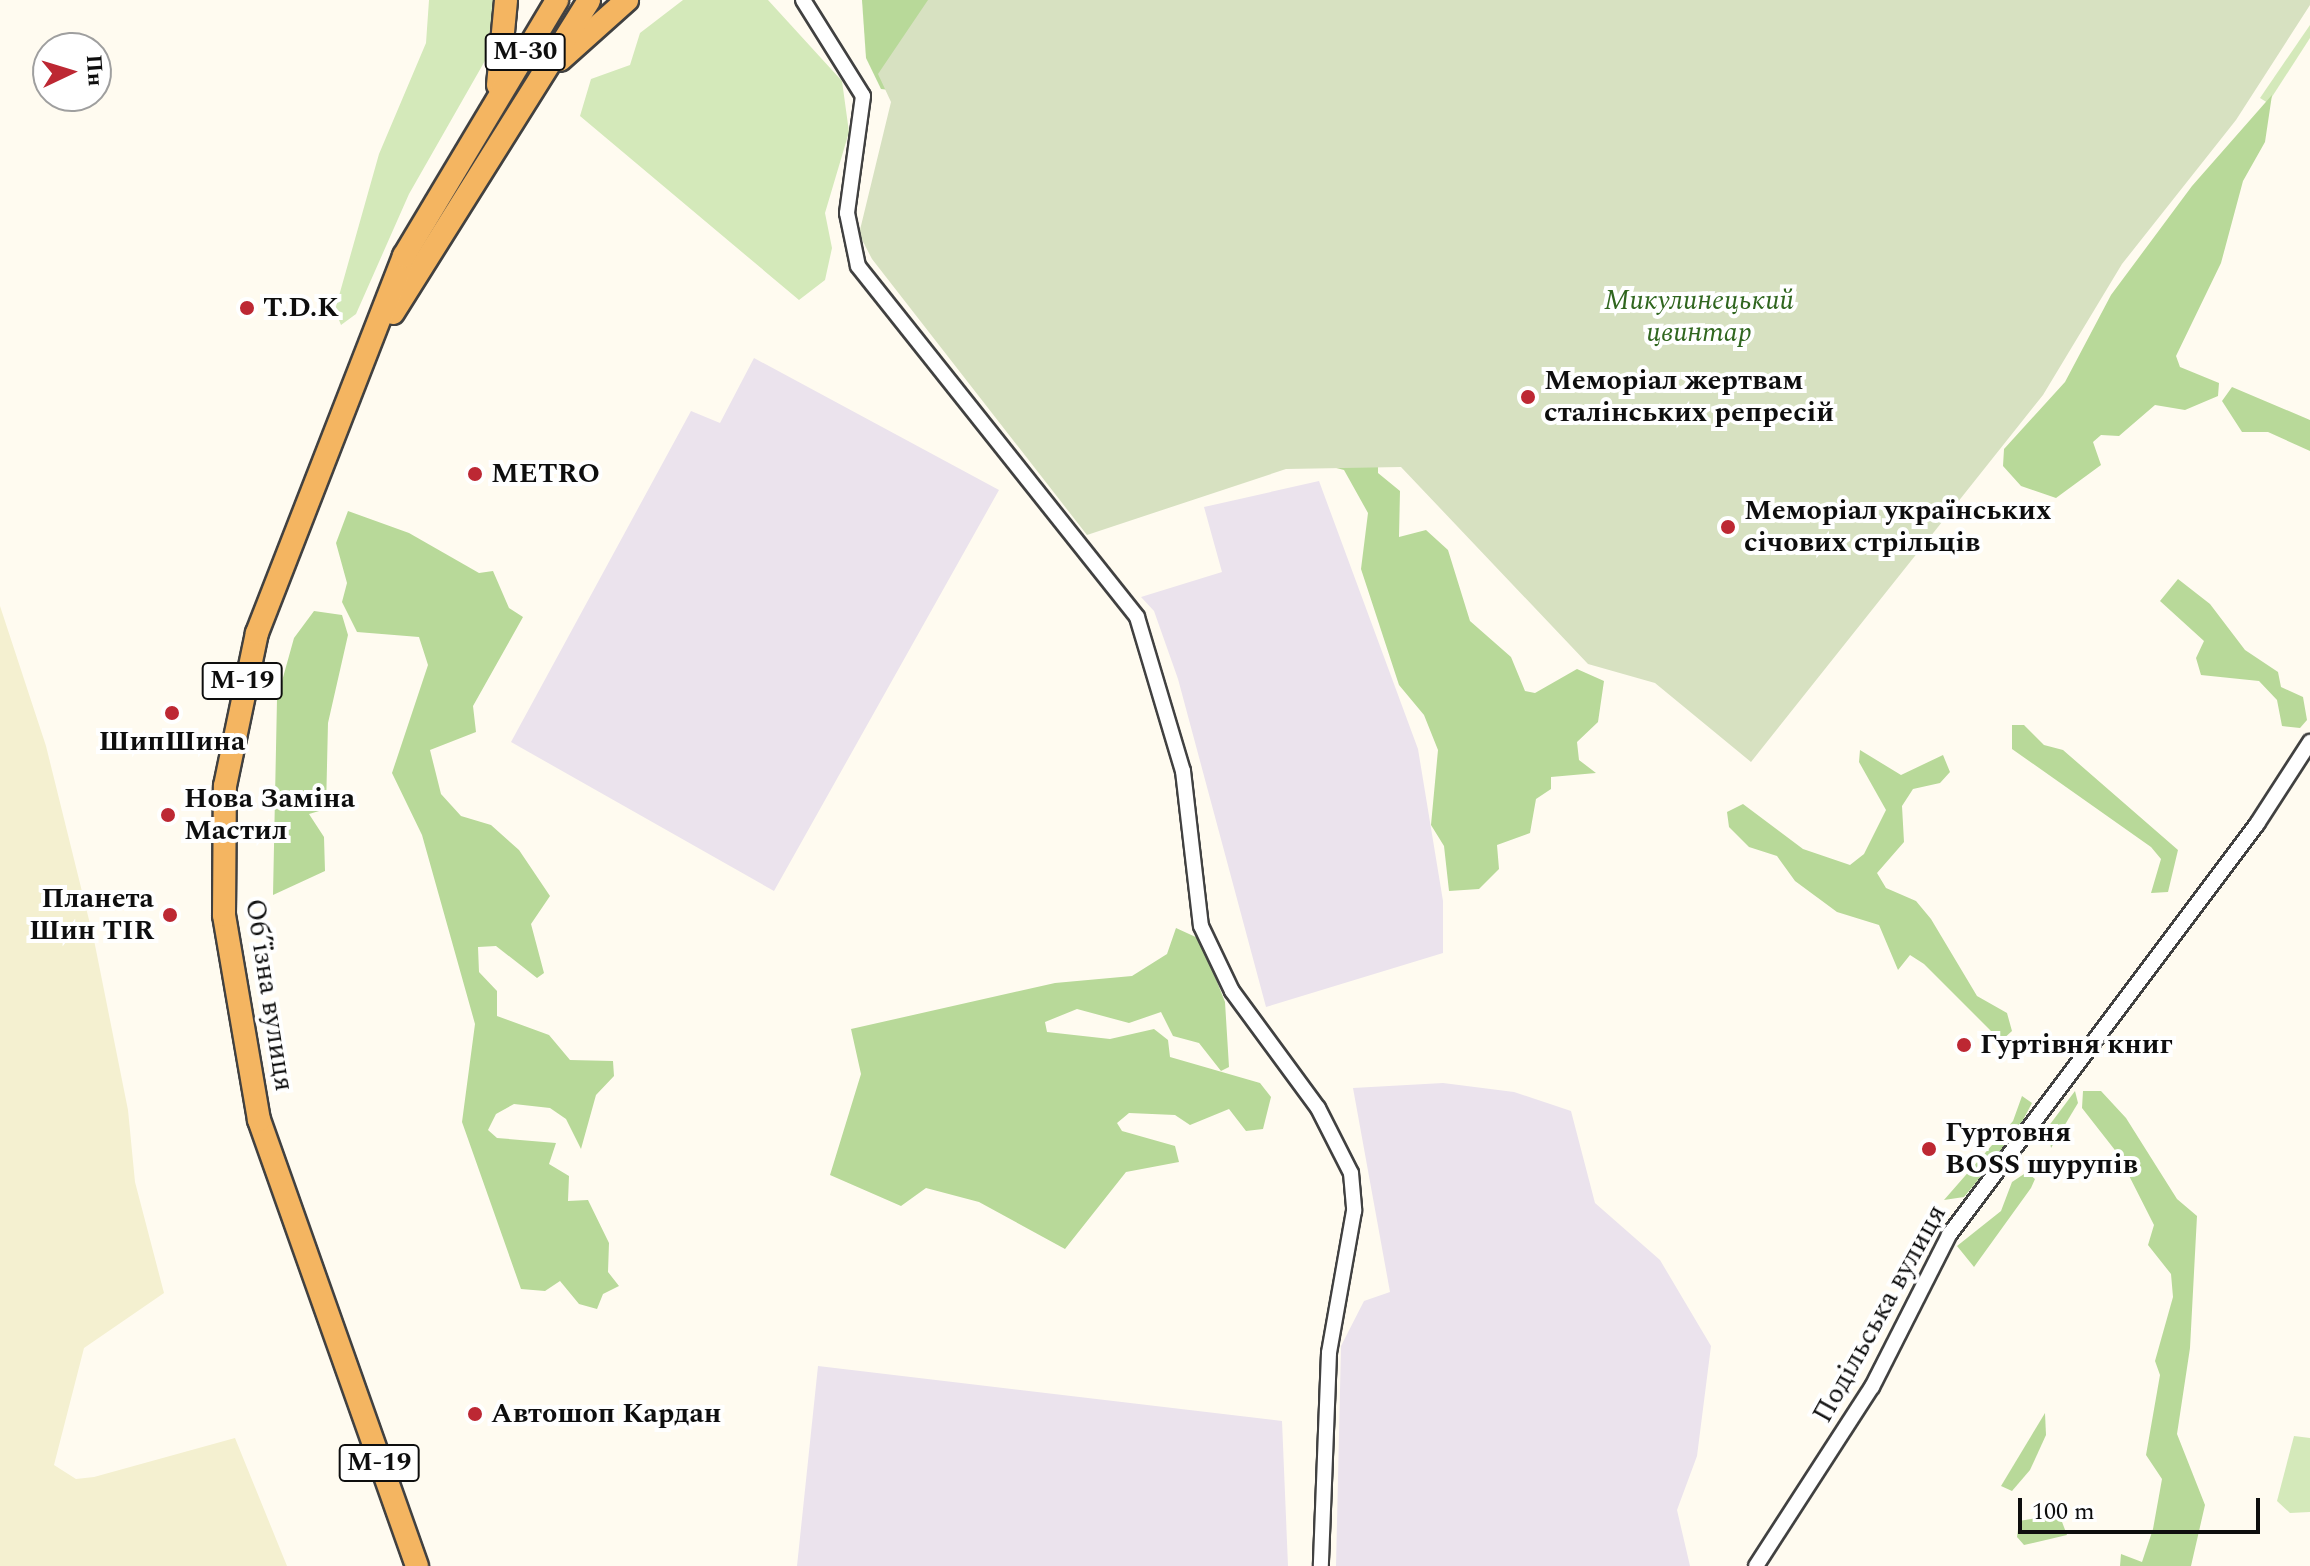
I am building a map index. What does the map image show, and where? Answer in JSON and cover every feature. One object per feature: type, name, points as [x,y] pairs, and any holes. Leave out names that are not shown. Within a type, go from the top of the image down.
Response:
[{"type":"highway","name":"М-19","points":[[377,338],[404,256],[493,104],[508,39],[506,0]]},
{"type":"highway","name":"М-30","points":[[493,104],[557,0]]},
{"type":"highway","name":"М-19","points":[[377,338],[589,0]]},
{"type":"highway","points":[[538,79],[627,0]]},
{"type":"highway","name":"Обʼїзна вулиця","points":[[377,338],[296,523],[246,668],[228,754],[221,863],[232,989],[259,1120],[417,1566]]},
{"type":"street","points":[[803,0],[863,96],[847,213],[858,266],[1137,617],[1183,771],[1201,926],[1232,991],[1318,1108],[1351,1173],[1354,1211],[1328,1368],[1321,1566]]},
{"type":"street","name":"Подільська вулиця","points":[[1756,1566],[1872,1387],[1949,1235],[2257,824],[2310,742]]},
{"type":"shaded area","points":[[754,358],[999,490],[774,891],[511,742],[691,411],[720,423]]},
{"type":"shaded area","points":[[1319,481],[1418,749],[1443,901],[1443,953],[1266,1007],[1178,679],[1154,611],[1141,597],[1222,572],[1204,507]]},
{"type":"shaded area","points":[[0,606],[46,746],[94,940],[128,1110],[135,1182],[164,1293],[84,1348],[54,1465],[76,1479],[94,1477],[235,1438],[287,1566],[0,1566]]},
{"type":"shaded area","points":[[1443,1083],[1514,1092],[1571,1111],[1595,1203],[1660,1260],[1711,1346],[1697,1456],[1677,1510],[1690,1566],[1336,1566],[1341,1346],[1364,1301],[1390,1292],[1353,1088]]},
{"type":"shaded area","points":[[818,1366],[1282,1421],[1288,1566],[797,1566]]},
{"type":"green space","points":[[429,0],[494,0],[486,59],[409,194],[356,314],[341,325],[335,310],[379,154],[426,43]]},
{"type":"green space","points":[[683,0],[768,0],[842,81],[849,132],[825,213],[832,248],[825,280],[799,300],[580,116],[591,79],[630,65],[640,33]]},
{"type":"green space","points":[[862,0],[932,0],[890,90],[881,89],[866,58]]},
{"type":"green space","name":"Микулинецький цвинтар","points":[[928,0],[2310,0],[2310,5],[2236,120],[2122,264],[2043,395],[1751,762],[1655,683],[1588,664],[1401,467],[1286,469],[1087,535],[872,259],[859,234],[891,102],[878,74]]},
{"type":"green space","points":[[2310,25],[2310,38],[2268,103],[2260,98]]},
{"type":"green space","points":[[2272,95],[2265,142],[2243,181],[2221,263],[2176,356],[2180,367],[2219,383],[2218,396],[2185,410],[2155,405],[2119,436],[2101,435],[2093,442],[2101,465],[2056,498],[2021,486],[2003,466],[2004,449],[2065,382],[2111,295],[2192,186]]},
{"type":"green space","points":[[2232,387],[2310,420],[2310,451],[2268,432],[2242,432],[2222,401]]},
{"type":"green space","points":[[1378,461],[1378,473],[1400,491],[1399,537],[1426,530],[1448,550],[1470,621],[1511,657],[1525,691],[1535,693],[1577,669],[1604,681],[1598,722],[1577,742],[1579,760],[1596,773],[1551,777],[1551,789],[1536,799],[1530,833],[1497,845],[1499,869],[1479,889],[1449,891],[1444,846],[1431,825],[1438,750],[1424,715],[1399,685],[1361,569],[1368,513],[1344,470],[1321,464]]},
{"type":"green space","points":[[348,511],[409,533],[479,573],[493,571],[509,608],[523,617],[473,706],[476,732],[430,750],[441,794],[461,816],[491,825],[519,850],[550,896],[531,924],[544,973],[537,978],[496,946],[478,947],[479,972],[497,991],[497,1016],[549,1035],[570,1060],[613,1061],[614,1076],[596,1095],[581,1149],[566,1119],[550,1108],[514,1104],[496,1114],[488,1130],[497,1138],[556,1143],[549,1164],[569,1176],[568,1201],[588,1200],[609,1243],[608,1272],[619,1286],[603,1294],[597,1309],[579,1304],[560,1281],[545,1291],[521,1289],[462,1122],[475,1024],[422,835],[392,773],[428,665],[419,637],[357,632],[342,602],[347,583],[336,543]]},
{"type":"green space","points":[[2178,579],[2210,604],[2245,650],[2278,672],[2281,687],[2303,697],[2307,720],[2300,728],[2282,726],[2277,700],[2259,681],[2201,675],[2196,658],[2204,641],[2160,601]]},
{"type":"green space","points":[[314,611],[342,615],[348,635],[328,723],[326,809],[309,814],[324,837],[325,871],[273,895],[277,699],[294,638]]},
{"type":"green space","points":[[2012,725],[2024,725],[2044,745],[2063,750],[2178,850],[2168,892],[2151,893],[2161,859],[2151,847],[2012,749]]},
{"type":"green space","points":[[1860,750],[1901,775],[1943,755],[1950,772],[1940,783],[1913,789],[1902,806],[1904,842],[1877,873],[1886,888],[1916,901],[1931,919],[1977,996],[2007,1013],[2012,1031],[2001,1041],[1924,964],[1910,955],[1898,970],[1879,925],[1837,912],[1795,881],[1777,856],[1749,847],[1729,827],[1727,812],[1743,804],[1803,849],[1850,865],[1864,854],[1886,810],[1859,762]]},
{"type":"green space","points":[[1176,928],[1200,939],[1225,1002],[1229,1067],[1221,1071],[1199,1043],[1173,1036],[1161,1012],[1129,1023],[1077,1009],[1045,1022],[1047,1032],[1110,1039],[1154,1029],[1168,1040],[1170,1057],[1260,1083],[1271,1097],[1263,1129],[1246,1131],[1229,1109],[1190,1125],[1175,1115],[1129,1113],[1117,1123],[1122,1131],[1175,1146],[1179,1162],[1126,1172],[1065,1249],[979,1202],[926,1188],[901,1206],[830,1175],[861,1074],[851,1029],[1055,983],[1132,976],[1167,954]]},
{"type":"green space","points":[[2075,1091],[2078,1103],[2051,1148],[2048,1127]]},
{"type":"green space","points":[[2083,1091],[2101,1091],[2126,1118],[2177,1199],[2197,1216],[2190,1348],[2177,1434],[2205,1505],[2191,1566],[2120,1566],[2121,1554],[2142,1562],[2153,1529],[2162,1479],[2146,1455],[2160,1375],[2155,1361],[2173,1297],[2171,1274],[2148,1245],[2154,1225],[2118,1154],[2082,1108]]},
{"type":"green space","points":[[2022,1096],[2032,1103],[2014,1137],[1964,1197],[1944,1200],[2013,1121]]},
{"type":"green space","points":[[2027,1172],[2035,1179],[2031,1188],[1974,1267],[1957,1246],[2001,1211],[2012,1182]]},
{"type":"green space","points":[[2045,1413],[2046,1435],[2030,1470],[2012,1491],[2001,1486]]},
{"type":"green space","points":[[2294,1436],[2310,1438],[2310,1512],[2290,1513],[2277,1501]]},
{"type":"green space","points":[[2059,1514],[2067,1535],[2024,1545],[2017,1537],[2019,1521]]},
{"type":"place","name":"T.D.K","points":[[247,308]]},
{"type":"place","name":"Меморіал жертвам сталінських репресій","points":[[1528,397]]},
{"type":"place","name":"METRO","points":[[475,474]]},
{"type":"place","name":"Меморіал українських січових стрільців","points":[[1728,527]]},
{"type":"place","name":"ШипШина","points":[[172,713]]},
{"type":"place","name":"Нова Заміна Мастил","points":[[168,815]]},
{"type":"place","name":"Планета Шин TIR","points":[[170,915]]},
{"type":"place","name":"Гуртівня книг","points":[[1964,1045]]},
{"type":"place","name":"Гуртовня BOSS шурупів","points":[[1929,1149]]},
{"type":"place","name":"Автошоп Кардан","points":[[475,1414]]}]
